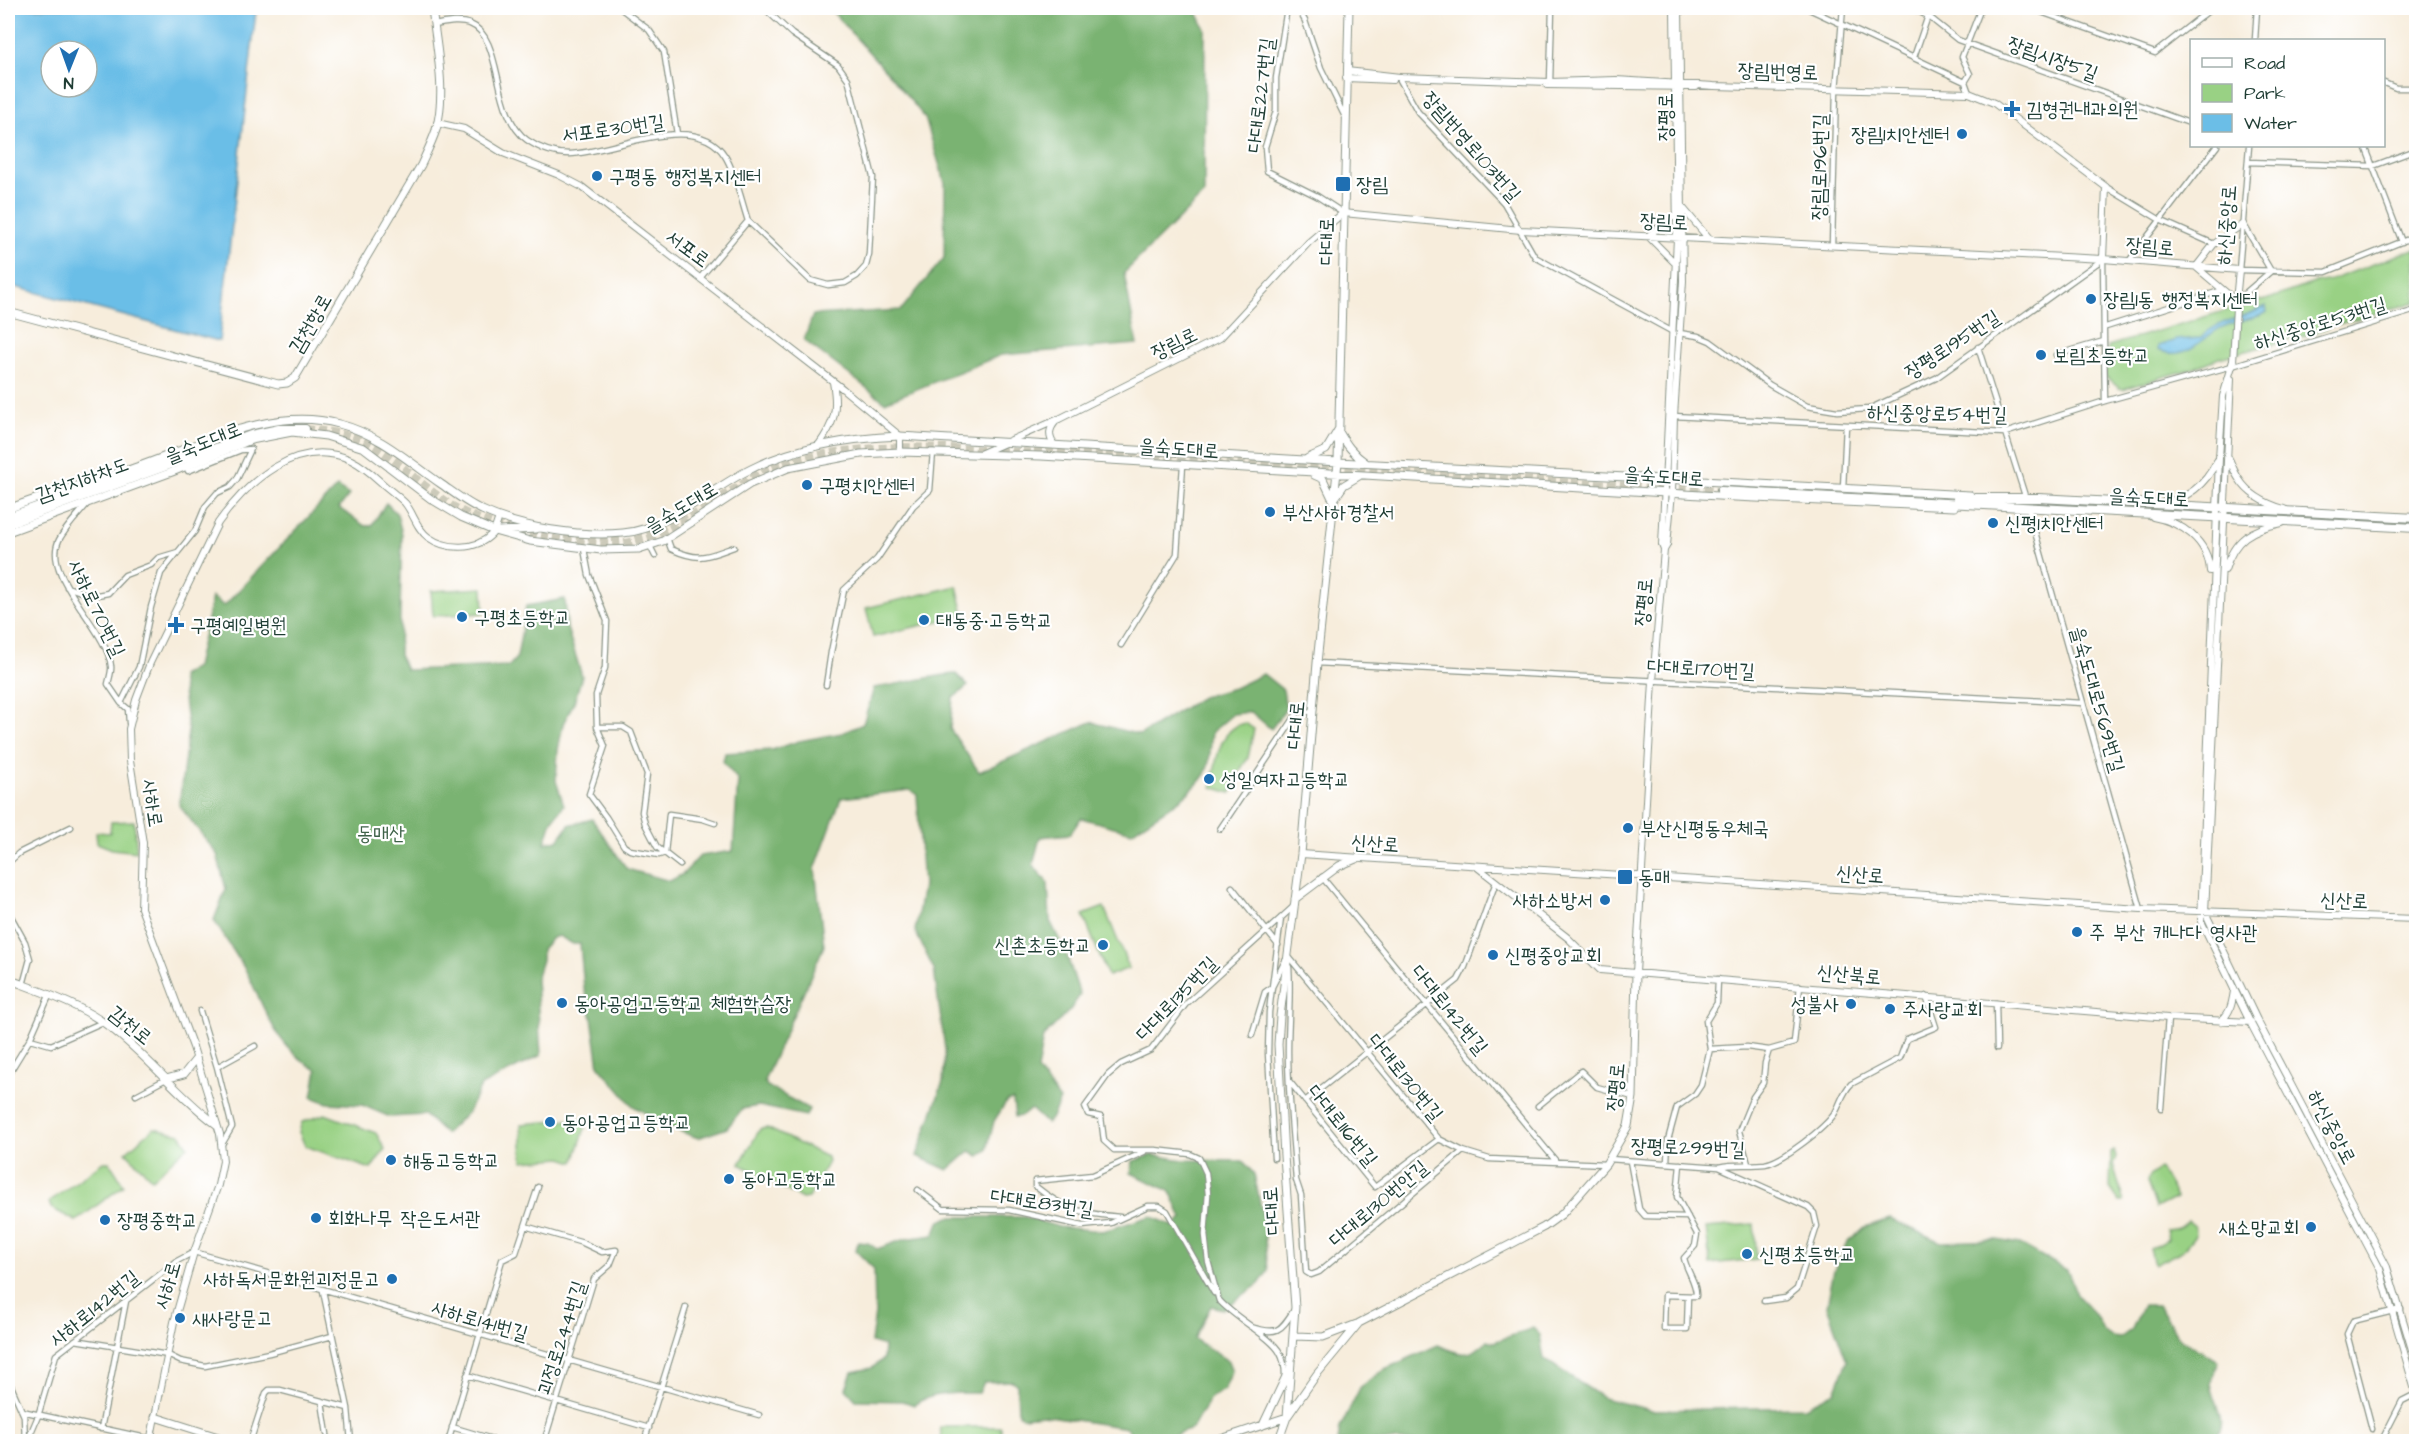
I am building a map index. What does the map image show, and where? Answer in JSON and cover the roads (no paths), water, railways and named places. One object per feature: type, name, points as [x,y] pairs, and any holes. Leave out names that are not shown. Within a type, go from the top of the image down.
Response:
[{"type":"highway","name":"감천지하차도","points":[[8,524],[258,428],[278,425],[305,426]]},
{"type":"highway","points":[[228,448],[239,430]]},
{"type":"highway","name":"감천지하차도","points":[[8,517],[234,439]]},
{"type":"highway","points":[[1721,489],[1984,501]]},
{"type":"highway","name":"을숙도대로","points":[[1984,501],[2147,504],[2216,508],[2226,513],[2290,521],[2416,528]]},
{"type":"highway","name":"을숙도대로","points":[[2027,502],[2138,513],[2216,517],[2226,513],[2293,512],[2416,518]]},
{"type":"main road","name":"감천항로","points":[[8,312],[278,384],[287,383],[300,373],[415,175],[430,145],[437,123],[440,92],[432,8]]},
{"type":"main road","name":"다대로","points":[[1278,1442],[1287,1417],[1295,1336],[1295,1307],[1278,1044],[1301,855],[1317,663],[1338,462],[1349,8]]},
{"type":"main road","name":"을숙도대로","points":[[8,509],[239,430],[293,419],[317,420],[358,429],[392,448],[480,510],[548,529],[602,534],[622,534],[642,530],[671,517],[751,468],[818,446],[861,437],[900,436],[1338,462],[1843,488],[1984,501]]},
{"type":"main road","points":[[1302,460],[1326,450],[1338,430]]},
{"type":"main road","points":[[1338,430],[1346,445],[1366,463]]},
{"type":"main road","name":"을숙도대로","points":[[8,532],[186,466],[228,448],[264,436],[292,432],[309,432],[343,440],[374,454],[431,499],[461,517],[494,531],[530,541],[584,549],[620,551],[650,546],[667,538],[750,484],[788,468],[861,454],[900,452],[982,453],[1359,476],[1964,508],[1984,501]]},
{"type":"main road","points":[[1310,473],[1323,479],[1333,500],[1344,485],[1359,476]]},
{"type":"main road","points":[[494,531],[548,529]]},
{"type":"main road","points":[[1295,902],[1322,877],[1358,858]]},
{"type":"main road","name":"장평로","points":[[1287,1417],[1317,1374],[1359,1323],[1544,1227],[1562,1214],[1608,1162],[1628,1126],[1633,1097],[1636,973]]},
{"type":"main road","name":"감천로","points":[[8,979],[103,1022],[216,1124]]},
{"type":"main road","points":[[166,1079],[184,1074],[196,1059]]},
{"type":"main road","points":[[1295,1336],[1323,1337],[1359,1323]]},
{"type":"main road","points":[[1263,1425],[1293,1362]]},
{"type":"main road","points":[[1212,1442],[1287,1417]]},
{"type":"main road","points":[[155,1418],[234,1442]]},
{"type":"street","points":[[620,8],[649,30],[664,52],[677,134]]},
{"type":"street","points":[[700,278],[748,221],[810,280],[828,285],[845,284],[866,266],[869,254],[873,177],[848,79],[838,65],[792,34],[764,8]]},
{"type":"street","name":"다대로227번길","points":[[1287,8],[1276,78],[1276,111],[1265,147],[1267,171],[1317,196],[1343,213]]},
{"type":"street","points":[[1298,8],[1305,21],[1321,68],[1346,117]]},
{"type":"street","points":[[1550,84],[1552,8]]},
{"type":"street","name":"장평로","points":[[1674,8],[1678,85]]},
{"type":"street","name":"장평로","points":[[1636,973],[1653,681],[1664,550],[1667,545],[1680,238],[1679,8]]},
{"type":"street","points":[[1807,8],[1965,82],[1970,93]]},
{"type":"street","name":"장림로196번길","points":[[1832,245],[1836,90],[1843,8]]},
{"type":"street","name":"장림시장5길","points":[[1912,8],[1928,16],[1958,40],[2190,123]]},
{"type":"street","points":[[1965,82],[1970,74],[1962,57],[1981,8]]},
{"type":"street","points":[[2030,8],[2155,53],[2212,8]]},
{"type":"street","points":[[2255,39],[2257,8]]},
{"type":"street","points":[[1914,57],[1928,16]]},
{"type":"street","name":"서포로30번길","points":[[434,25],[456,22],[471,24],[479,30],[491,52],[504,106],[511,124],[526,139],[546,151],[570,154],[677,134],[699,136],[714,144],[726,157],[748,221]]},
{"type":"street","points":[[1346,74],[1400,79],[1550,84],[1616,80],[1678,85]]},
{"type":"street","name":"장림번영로103번길","points":[[1400,79],[1418,112],[1504,203],[1521,230]]},
{"type":"street","points":[[2385,83],[2396,88],[2416,88]]},
{"type":"street","name":"장림번영로","points":[[1678,85],[1970,93],[1994,103],[2106,187]]},
{"type":"street","name":"서포로","points":[[437,123],[464,129],[503,153],[559,175],[582,187],[900,436]]},
{"type":"street","points":[[2129,261],[2162,221],[2216,147]]},
{"type":"street","name":"하신중앙로","points":[[2233,364],[2249,147]]},
{"type":"street","points":[[2365,147],[2402,242]]},
{"type":"street","points":[[2248,162],[2373,166],[2416,150]]},
{"type":"street","points":[[2105,401],[2104,340],[2106,327],[2103,259],[2106,187],[2162,221],[2214,244]]},
{"type":"street","points":[[1676,264],[1648,236],[1680,210],[1709,239]]},
{"type":"street","name":"장림로","points":[[982,453],[1059,419],[1220,338],[1309,242],[1343,213],[1521,230],[2103,259],[2271,271],[2326,272],[2416,236]]},
{"type":"street","points":[[2243,224],[2271,271],[2236,304],[2196,267],[2214,244],[2243,224]]},
{"type":"street","name":"장평로195번길","points":[[1521,230],[1535,256],[1676,333],[1698,336],[1710,341],[1770,385],[1807,406],[1837,411],[1869,409],[1936,378],[2103,259]]},
{"type":"street","name":"장평로","points":[[1676,333],[1676,264],[1680,238]]},
{"type":"street","points":[[2106,327],[2223,290]]},
{"type":"street","name":"하신중앙로53번길","points":[[2233,364],[2416,310]]},
{"type":"street","points":[[2056,355],[2104,340]]},
{"type":"street","name":"을숙도대로569번길","points":[[1978,347],[2027,502],[2141,909]]},
{"type":"street","points":[[2202,912],[2233,364]]},
{"type":"street","points":[[2233,364],[2223,396],[2216,508],[2202,912],[2204,931],[2250,1022],[2383,1268],[2391,1311],[2416,1394],[2402,1401],[2382,1442]]},
{"type":"street","name":"하신중앙로54번길","points":[[1671,416],[2005,433],[2233,364]]},
{"type":"street","points":[[818,446],[835,418],[836,400],[833,382]]},
{"type":"street","points":[[1054,445],[1050,438],[1051,428],[1059,419]]},
{"type":"street","points":[[1843,488],[1846,425]]},
{"type":"street","points":[[900,436],[900,452]]},
{"type":"street","points":[[121,703],[139,667],[151,607],[162,573],[195,531],[206,507],[217,494],[230,487],[237,479],[251,449],[241,450],[188,471],[186,466]]},
{"type":"street","points":[[826,685],[844,590],[878,559],[913,506],[930,490],[933,452]]},
{"type":"street","name":"사하로","points":[[151,1440],[176,1314],[220,1175],[222,1144],[196,1059],[141,908],[143,843],[130,761],[129,729],[136,700],[150,663],[218,523],[252,485],[283,462],[299,457],[327,454],[354,461],[405,503],[421,530],[437,542],[455,547],[470,546],[494,531]]},
{"type":"street","points":[[2227,455],[2238,479],[2247,489],[2271,505],[2293,512]]},
{"type":"street","points":[[2147,504],[2175,501],[2189,494],[2207,479],[2219,458]]},
{"type":"street","points":[[1121,645],[1177,554],[1183,465]]},
{"type":"street","name":"사하로70번길","points":[[88,503],[58,541],[56,559],[67,586],[87,614],[107,653],[111,666],[108,684],[128,709],[129,729]]},
{"type":"street","points":[[2138,513],[2170,520],[2184,527],[2207,556],[2214,578]]},
{"type":"street","points":[[494,531],[499,517]]},
{"type":"street","points":[[2221,579],[2230,554],[2243,539],[2268,525],[2290,521]]},
{"type":"street","points":[[667,538],[671,549],[690,558],[706,556],[734,547]]},
{"type":"street","points":[[650,546],[655,556]]},
{"type":"street","points":[[584,549],[589,575],[607,621],[605,668],[596,695],[597,727],[605,746],[589,795],[618,834],[624,846],[630,850],[659,855],[665,853]]},
{"type":"street","points":[[67,586],[92,596],[108,593],[125,575],[151,565],[158,558],[181,551]]},
{"type":"street","name":"다대로170번길","points":[[1317,663],[2083,703]]},
{"type":"street","points":[[1220,829],[1299,711],[1313,712]]},
{"type":"street","points":[[597,727],[623,727],[631,732],[646,774],[642,812],[645,824],[650,837],[680,866]]},
{"type":"street","points":[[665,853],[669,814],[715,823]]},
{"type":"street","points":[[8,863],[19,853],[70,827]]},
{"type":"street","name":"신산로","points":[[1301,855],[2141,909],[2416,919]]},
{"type":"street","name":"신산북로","points":[[1476,866],[1568,938],[1596,968],[2168,1018],[2250,1022],[2257,1020]]},
{"type":"street","name":"다대로142번길","points":[[1322,877],[1555,1161]]},
{"type":"street","points":[[1305,1101],[1462,974],[1496,882]]},
{"type":"street","points":[[1232,887],[1278,945]]},
{"type":"street","name":"다대로135번길","points":[[1219,1301],[1208,1262],[1205,1235],[1208,1194],[1206,1173],[1199,1158],[1190,1154],[1147,1150],[1120,1151],[1109,1148],[1104,1141],[1101,1117],[1085,1111],[1088,1101],[1108,1075],[1121,1064],[1151,1050],[1186,1004],[1295,902]]},
{"type":"street","points":[[8,911],[25,942],[30,959],[22,985]]},
{"type":"street","name":"하신중앙로","points":[[2202,912],[2383,1268],[2401,1308],[2416,1363]]},
{"type":"street","points":[[1274,1158],[1268,1053],[1272,987],[1281,917]]},
{"type":"street","points":[[1252,1035],[1265,992],[1272,987],[1288,956]]},
{"type":"street","points":[[1288,956],[1291,992],[1288,1030],[1289,1081]]},
{"type":"street","name":"다대로130번길","points":[[1288,956],[1438,1139],[1463,1151],[1489,1159],[1608,1162]]},
{"type":"street","points":[[1667,1163],[1668,1140],[1677,1107],[1695,1094],[1701,1085],[1710,1049],[1706,1021],[1717,1004],[1718,979]]},
{"type":"street","points":[[1710,1049],[1747,1047],[1770,1050],[1794,1043],[1800,986]]},
{"type":"street","points":[[2221,1020],[2227,1015],[2232,1005],[2234,990]]},
{"type":"street","points":[[8,1075],[30,1039],[49,996]]},
{"type":"street","name":"장평로299번길","points":[[1608,1162],[1630,1161],[1719,1167],[1730,1164],[1766,1164],[1791,1153],[1835,1113],[1845,1090],[1851,1084],[1900,1059],[1907,1039],[1936,1027],[1926,996]]},
{"type":"street","points":[[1996,1003],[1997,1048]]},
{"type":"street","points":[[200,1011],[232,1127],[222,1144]]},
{"type":"street","points":[[2161,1108],[2168,1018]]},
{"type":"street","points":[[30,1039],[51,1045],[103,1022]]},
{"type":"street","points":[[217,1067],[255,1046]]},
{"type":"street","points":[[1748,1164],[1739,1131],[1753,1097],[1763,1083],[1765,1063],[1770,1050]]},
{"type":"street","points":[[1538,1106],[1581,1071],[1597,1087],[1633,1097]]},
{"type":"street","points":[[136,1095],[166,1079]]},
{"type":"street","name":"다대로116번길","points":[[1289,1081],[1375,1187],[1438,1139]]},
{"type":"street","name":"다대로130번안길","points":[[1289,1081],[1296,1180],[1301,1195],[1306,1272],[1311,1275],[1319,1272],[1463,1151]]},
{"type":"street","points":[[1123,1217],[1091,1215],[1075,1211],[1047,1196],[1035,1186],[1035,1181],[1093,1175],[1147,1150]]},
{"type":"street","points":[[1630,1161],[1639,1209],[1646,1216],[1688,1217]]},
{"type":"street","points":[[1680,1164],[1677,1197],[1697,1234],[1695,1246],[1684,1258],[1687,1272],[1697,1287],[1696,1296],[1665,1295],[1664,1329],[1687,1329],[1688,1296]]},
{"type":"street","points":[[1719,1167],[1808,1207],[1816,1219],[1817,1226],[1797,1289],[1786,1298],[1764,1301]]},
{"type":"street","points":[[448,1442],[502,1260],[516,1253],[538,1187]]},
{"type":"street","name":"다대로83번길","points":[[918,1190],[943,1209],[1009,1210],[1082,1226],[1111,1223],[1148,1206],[1159,1206],[1167,1211],[1219,1301],[1279,1350],[1284,1362],[1286,1378]]},
{"type":"street","name":"괴정로244번길","points":[[525,1226],[583,1243],[602,1252],[616,1250],[610,1265],[594,1279],[544,1442]]},
{"type":"street","name":"사하로141번길","points":[[194,1252],[322,1291],[759,1415]]},
{"type":"street","name":"사하로142번길","points":[[26,1442],[38,1416],[56,1355],[177,1261],[194,1252]]},
{"type":"street","points":[[322,1291],[348,1408],[351,1442]]},
{"type":"street","points":[[101,1429],[126,1301]]},
{"type":"street","points":[[644,1442],[686,1307]]},
{"type":"street","points":[[1246,1325],[1275,1332],[1283,1327],[1295,1307]]},
{"type":"street","points":[[2372,1429],[2347,1334],[2353,1321],[2401,1308]]},
{"type":"street","points":[[75,1340],[168,1355],[180,1361],[205,1366],[269,1353],[333,1336]]},
{"type":"street","points":[[468,1375],[649,1428]]},
{"type":"street","points":[[8,1379],[22,1411],[26,1442]]},
{"type":"street","points":[[250,1442],[269,1390],[280,1390],[348,1408]]},
{"type":"street","points":[[322,1402],[327,1434]]},
{"type":"street","points":[[22,1411],[151,1440]]},
{"type":"street","points":[[452,1427],[502,1442]]},
{"type":"water","points":[[8,8],[254,8],[256,11],[219,341],[8,285]]},
{"type":"water","points":[[2266,306],[2267,312],[2262,315],[2222,327],[2183,352],[2167,353],[2158,350],[2158,346],[2176,340],[2201,338],[2223,323]]},
{"type":"tunnel","points":[[305,429],[345,435],[367,443],[389,457],[451,505],[485,521],[552,539],[594,544],[631,542],[664,532],[765,471],[798,460],[832,453],[900,447],[1039,453]]},
{"type":"tunnel","points":[[1034,449],[1408,470]]},
{"type":"tunnel","points":[[1404,474],[1721,491]]},
{"type":"tunnel","points":[[635,537],[657,530],[690,512]]},
{"type":"tunnel","points":[[564,535],[624,539]]},
{"type":"place","name":"김형권내과의원","points":[[2012,109]]},
{"type":"place","name":"장림1치안센터","points":[[1962,134]]},
{"type":"place","name":"구평동 행정복지센터","points":[[597,176]]},
{"type":"place","name":"장림","points":[[1343,184]]},
{"type":"place","name":"장림1동 행정복지센터","points":[[2091,299]]},
{"type":"place","name":"보림초등학교","points":[[2041,355]]},
{"type":"place","name":"구평치안센터","points":[[807,485]]},
{"type":"place","name":"부산사하경찰서","points":[[1270,512]]},
{"type":"place","name":"신평1치안센터","points":[[1993,523]]},
{"type":"place","name":"구평초등학교","points":[[462,617]]},
{"type":"place","name":"대동중•고등학교","points":[[924,620]]},
{"type":"place","name":"구평예일병원","points":[[176,625]]},
{"type":"place","name":"성일여자고등학교","points":[[1209,779]]},
{"type":"place","name":"부산신평동우체국","points":[[1628,828]]},
{"type":"place","name":"동매","points":[[1625,877]]},
{"type":"place","name":"사하소방서","points":[[1605,900]]},
{"type":"place","name":"주 부산 캐나다 영사관","points":[[2077,932]]},
{"type":"place","name":"신촌초등학교","points":[[1103,945]]},
{"type":"place","name":"신평중앙교회","points":[[1493,955]]},
{"type":"place","name":"동아공업고등학교 체험학습장","points":[[562,1003]]},
{"type":"place","name":"성불사","points":[[1851,1004]]},
{"type":"place","name":"주사랑교회","points":[[1890,1009]]},
{"type":"place","name":"동아공업고등학교","points":[[550,1122]]},
{"type":"place","name":"해동고등학교","points":[[391,1160]]},
{"type":"place","name":"동아고등학교","points":[[729,1179]]},
{"type":"place","name":"회화나무 작은도서관","points":[[316,1218]]},
{"type":"place","name":"장평중학교","points":[[105,1220]]},
{"type":"place","name":"새소망교회","points":[[2311,1227]]},
{"type":"place","name":"신평초등학교","points":[[1747,1254]]},
{"type":"place","name":"사하독서문화원괴정문고","points":[[392,1279]]},
{"type":"place","name":"새사랑문고","points":[[180,1318]]},
{"type":"park label","name":"동매산","points":[[381,833]]}]
